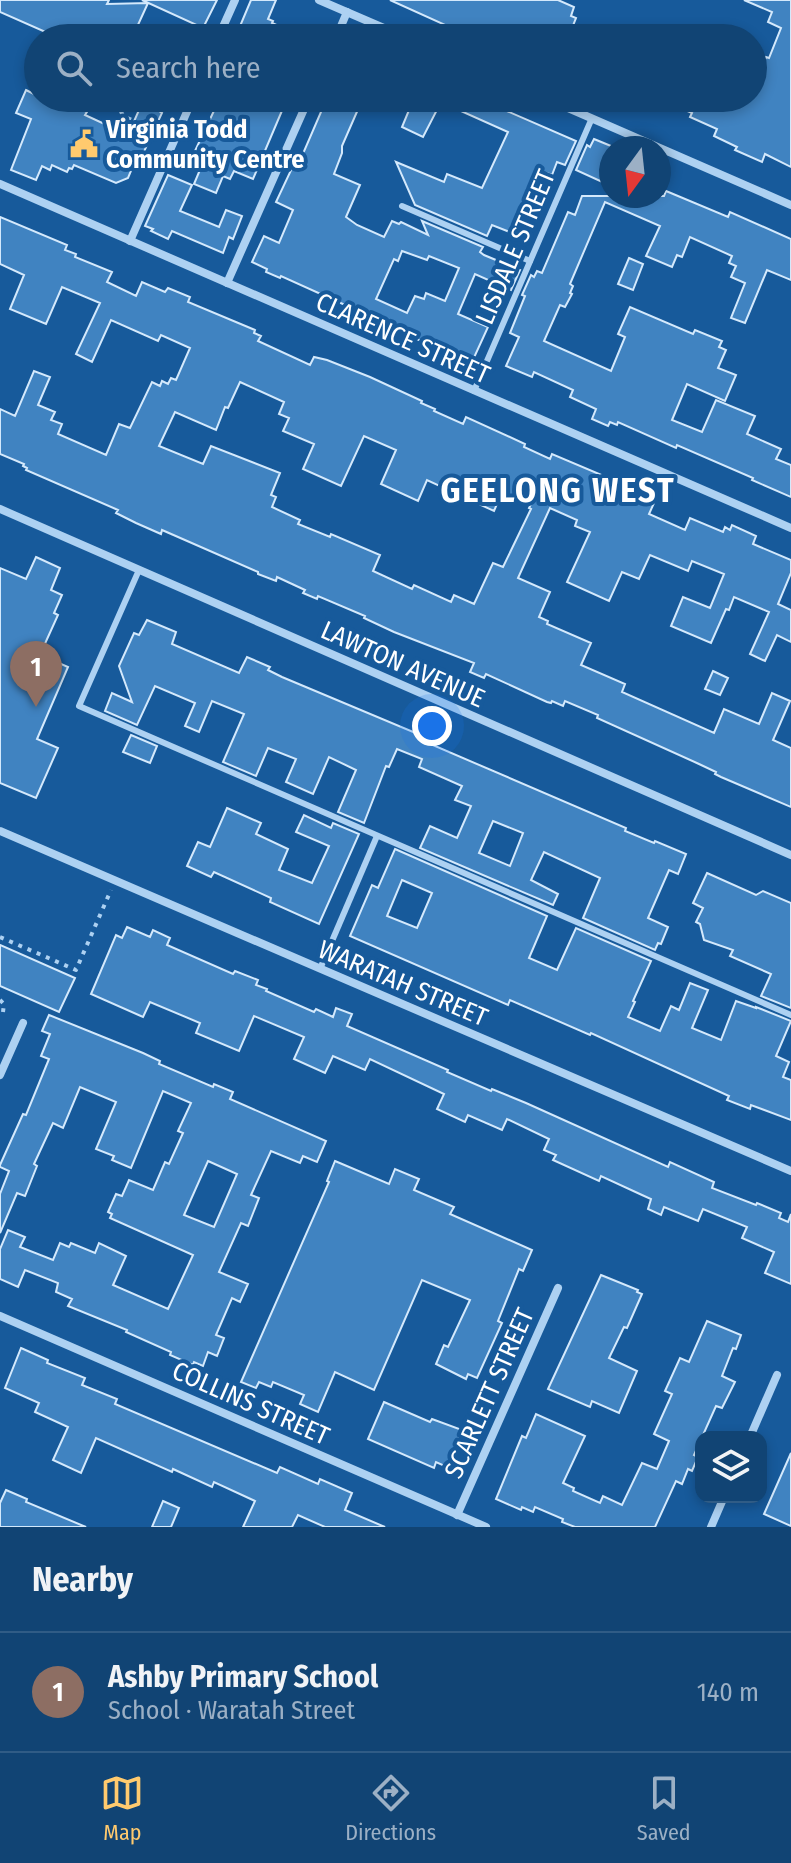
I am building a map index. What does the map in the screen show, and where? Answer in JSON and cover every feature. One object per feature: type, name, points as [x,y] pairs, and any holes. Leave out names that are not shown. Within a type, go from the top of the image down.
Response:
[{"type":"street","points":[[224,24],[235,0]]},
{"type":"street","points":[[319,0],[375,24]]},
{"type":"street","points":[[342,24],[347,12]]},
{"type":"street","points":[[130,241],[187,112]]},
{"type":"street","points":[[227,283],[303,112]]},
{"type":"street","points":[[578,112],[791,205]]},
{"type":"street","name":"CLARENCE STREET","points":[[0,184],[791,528]]},
{"type":"street","name":"LAWTON AVENUE","points":[[0,509],[791,855]]},
{"type":"street","name":"WARATAH STREET","points":[[0,831],[791,1171]]},
{"type":"street","points":[[0,1075],[23,1023]]},
{"type":"street","name":"SCARLETT STREET","points":[[457,1515],[558,1288]]},
{"type":"street","name":"COLLINS STREET","points":[[0,1316],[486,1527]]},
{"type":"street","points":[[753,1431],[777,1375]]},
{"type":"street","points":[[711,1527],[721,1503]]},
{"type":"lane","name":"LISDALE STREET","points":[[474,391],[592,118]]},
{"type":"lane","points":[[402,206],[530,261]]},
{"type":"lane","points":[[139,570],[79,706],[791,1015]]},
{"type":"lane","points":[[320,969],[377,836]]},
{"type":"path","points":[[121,112],[123,116],[175,139]]},
{"type":"path","points":[[0,937],[76,970],[115,881]]},
{"type":"path","points":[[0,1000],[4,1004],[3,1012]]},
{"type":"building","points":[[0,0],[148,3],[138,24],[27,24],[0,12]]},
{"type":"building","points":[[142,0],[217,0],[205,24],[194,24]]},
{"type":"building","points":[[251,0],[276,0],[268,19],[274,24],[241,24]]},
{"type":"building","points":[[390,0],[558,0],[574,7],[571,16],[576,18],[574,24],[443,24]]},
{"type":"building","points":[[744,0],[791,0],[791,167],[765,154],[762,162],[735,150],[737,147],[714,136],[717,129],[690,117],[690,112],[767,112],[767,57],[781,28],[768,22],[772,12]]},
{"type":"building","name":"Virginia Todd Community Centre","points":[[24,95],[24,112],[87,112],[85,115],[113,128],[117,119],[132,126],[138,112],[162,113],[128,178],[116,183],[74,165],[67,172],[52,165],[50,170],[42,166],[36,180],[11,170],[31,119],[16,113]]},
{"type":"building","points":[[213,112],[281,112],[253,179],[234,171],[230,179],[223,176],[216,193],[194,184],[205,158],[194,153]]},
{"type":"building","points":[[321,112],[357,112],[334,174],[360,185],[346,217],[384,237],[392,221],[428,235],[422,221],[483,247],[480,252],[484,255],[520,270],[511,290],[475,274],[458,314],[488,327],[472,362],[376,320],[374,324],[351,315],[354,309],[266,272],[267,269],[252,262],[264,236],[279,243],[293,210],[276,202],[292,168],[296,170]],"holes":[[[402,251],[427,260],[429,256],[459,268],[445,301],[426,293],[424,299],[415,296],[407,313],[376,299],[394,259],[398,261]]]},
{"type":"building","points":[[408,112],[436,112],[423,137],[402,127]]},
{"type":"building","points":[[463,112],[509,112],[576,141],[565,165],[557,162],[552,175],[547,173],[520,236],[492,225],[487,236],[415,205],[396,162],[444,182],[447,174],[482,188],[508,132]]},
{"type":"building","points":[[594,139],[599,141],[599,181],[576,170],[587,145],[590,147]]},
{"type":"building","points":[[168,175],[192,185],[180,211],[219,227],[226,210],[242,216],[233,239],[229,237],[223,253],[172,231],[168,239],[145,226]]},
{"type":"building","points":[[671,193],[728,217],[730,212],[791,239],[791,280],[767,270],[745,323],[731,318],[745,283],[731,277],[736,266],[729,263],[732,256],[690,237],[682,257],[677,255],[672,267],[646,256],[660,226],[619,208],[671,208]]},
{"type":"building","points":[[582,196],[599,196],[599,208],[602,208],[570,284],[573,286],[572,294],[565,307],[560,305],[544,341],[611,371],[625,337],[618,334],[630,307],[693,334],[695,330],[722,341],[719,347],[726,350],[718,368],[736,375],[725,401],[687,384],[672,420],[702,432],[716,400],[755,416],[747,434],[781,449],[776,459],[791,465],[791,497],[677,445],[676,448],[618,422],[617,425],[610,422],[608,426],[592,419],[596,409],[570,397],[573,390],[534,372],[532,377],[506,366],[519,337],[510,333],[525,296],[522,295],[531,275],[534,277],[537,271],[542,273],[568,212],[575,215]]},
{"type":"building","points":[[0,217],[67,245],[65,250],[76,254],[75,257],[112,272],[107,282],[136,296],[142,282],[165,292],[168,288],[190,297],[188,302],[255,330],[254,333],[261,336],[258,341],[310,365],[314,357],[327,360],[422,401],[434,411],[463,424],[466,417],[550,459],[552,454],[611,479],[609,483],[654,503],[649,514],[685,530],[690,518],[723,532],[725,527],[730,530],[732,525],[756,536],[753,544],[791,560],[791,573],[778,604],[791,610],[791,642],[777,635],[765,661],[750,654],[769,612],[734,597],[711,643],[671,626],[683,597],[710,608],[724,574],[692,561],[688,571],[650,555],[639,579],[622,572],[609,601],[567,582],[590,532],[575,526],[577,520],[550,508],[518,578],[550,592],[539,617],[548,621],[547,624],[591,643],[581,665],[625,684],[622,692],[714,733],[724,709],[759,724],[772,693],[790,701],[773,740],[791,748],[791,807],[597,718],[598,715],[565,701],[563,706],[547,702],[486,674],[484,678],[470,672],[474,663],[394,632],[318,596],[317,599],[303,593],[305,590],[277,577],[276,581],[162,530],[161,534],[136,523],[116,513],[118,510],[26,470],[24,464],[0,454],[0,409],[15,416],[34,371],[50,377],[38,405],[55,412],[51,420],[62,424],[58,434],[106,455],[119,424],[130,428],[152,382],[160,386],[162,381],[168,384],[171,378],[176,380],[190,348],[161,335],[158,341],[111,320],[92,362],[76,354],[100,303],[62,287],[46,324],[10,309],[24,275],[0,264]],"holes":[[[240,382],[284,402],[279,414],[289,418],[283,431],[314,444],[303,469],[341,486],[364,436],[396,450],[381,484],[418,501],[427,480],[494,511],[502,492],[531,504],[503,567],[493,563],[474,604],[454,595],[451,602],[373,571],[380,555],[298,524],[300,520],[272,507],[276,497],[271,495],[280,473],[211,446],[203,464],[159,446],[175,412],[216,430]]]},
{"type":"building","points":[[629,258],[643,264],[633,290],[618,284]]},
{"type":"building","points":[[36,557],[60,568],[51,590],[62,595],[54,613],[58,615],[43,648],[55,653],[52,660],[68,667],[37,739],[58,748],[36,798],[0,783],[0,568],[26,579]]},
{"type":"building","points":[[147,620],[176,632],[172,644],[239,673],[247,657],[270,667],[268,670],[282,677],[430,739],[428,743],[626,828],[625,831],[686,854],[678,874],[669,870],[648,918],[668,927],[661,944],[658,943],[655,950],[583,918],[600,878],[544,852],[531,880],[558,894],[553,905],[420,848],[430,826],[457,838],[471,806],[455,800],[462,786],[419,767],[422,759],[397,749],[389,767],[386,766],[364,823],[338,812],[356,770],[329,757],[313,794],[286,782],[296,759],[268,748],[256,776],[223,762],[244,714],[212,701],[199,732],[185,726],[195,703],[155,686],[137,725],[105,711],[112,693],[132,702],[119,666],[134,633],[139,635]],"holes":[[[493,821],[523,833],[510,866],[479,853]]]},
{"type":"building","points":[[713,671],[728,678],[720,695],[705,689]]},
{"type":"building","points":[[131,735],[157,746],[150,763],[123,752]]},
{"type":"building","points":[[227,808],[261,823],[256,834],[288,849],[279,870],[312,883],[329,846],[296,832],[304,815],[331,828],[333,823],[359,834],[319,924],[214,872],[211,877],[187,866],[198,842],[210,847]]},
{"type":"building","points":[[395,849],[547,916],[529,958],[557,970],[576,928],[651,961],[628,1017],[660,1031],[671,1006],[679,1010],[690,983],[708,990],[692,1028],[721,1040],[736,1001],[791,1021],[776,1056],[789,1062],[783,1077],[791,1080],[791,1120],[727,1100],[729,1096],[591,1033],[510,1000],[508,1005],[350,936],[372,885],[378,888]],"holes":[[[402,880],[432,893],[417,928],[387,916]]]},
{"type":"building","points":[[707,873],[756,895],[763,891],[791,903],[791,1008],[761,996],[771,974],[730,956],[733,950],[704,940],[700,924],[696,922],[703,908],[693,903]]},
{"type":"building","points":[[127,927],[150,937],[153,930],[170,938],[167,945],[233,974],[235,971],[258,980],[256,985],[266,991],[314,1012],[316,1009],[333,1017],[336,1008],[352,1014],[347,1026],[447,1072],[526,1103],[668,1167],[670,1162],[714,1182],[712,1188],[781,1213],[779,1218],[788,1222],[791,1214],[791,1284],[765,1273],[774,1252],[742,1238],[747,1227],[703,1209],[698,1221],[664,1207],[661,1215],[648,1209],[651,1199],[601,1176],[599,1181],[553,1160],[556,1155],[544,1150],[549,1139],[507,1119],[502,1130],[468,1115],[465,1122],[437,1109],[444,1094],[370,1059],[365,1070],[333,1056],[325,1073],[294,1059],[304,1037],[254,1016],[239,1051],[196,1033],[200,1023],[150,1002],[143,1017],[91,994],[116,935],[122,938]]},
{"type":"building","points":[[0,945],[75,978],[59,1012],[0,986]]},
{"type":"building","points":[[49,1015],[143,1053],[160,1061],[159,1064],[213,1087],[214,1084],[233,1092],[230,1099],[326,1141],[317,1162],[303,1156],[300,1163],[271,1151],[251,1195],[259,1198],[248,1226],[241,1223],[219,1272],[248,1284],[240,1302],[232,1298],[216,1335],[224,1338],[217,1356],[208,1352],[203,1366],[170,1355],[171,1352],[127,1330],[68,1306],[72,1299],[56,1292],[58,1283],[25,1270],[18,1287],[0,1279],[0,1249],[8,1230],[25,1237],[20,1247],[53,1260],[60,1243],[69,1247],[71,1243],[95,1253],[99,1243],[126,1256],[113,1285],[168,1309],[193,1255],[110,1218],[112,1214],[108,1212],[116,1194],[122,1196],[129,1180],[153,1190],[165,1162],[169,1164],[183,1133],[178,1131],[191,1103],[163,1091],[131,1168],[112,1160],[114,1156],[96,1149],[116,1102],[80,1087],[63,1128],[53,1123],[34,1164],[37,1166],[25,1196],[17,1193],[0,1233],[0,1194],[9,1171],[0,1165],[23,1114],[26,1115],[49,1059],[41,1056],[50,1034],[42,1031]],"holes":[[[208,1161],[237,1174],[214,1227],[184,1215]]]},
{"type":"building","points":[[335,1161],[389,1184],[395,1169],[419,1179],[414,1190],[454,1207],[450,1214],[532,1250],[523,1271],[519,1269],[498,1321],[502,1323],[477,1378],[468,1374],[466,1379],[436,1364],[444,1345],[448,1347],[470,1300],[422,1280],[374,1390],[335,1372],[318,1412],[300,1404],[304,1395],[273,1382],[271,1387],[259,1382],[256,1388],[241,1382],[329,1182]]},
{"type":"building","points":[[601,1275],[642,1294],[609,1358],[637,1371],[619,1413],[592,1401],[590,1407],[548,1389]]},
{"type":"building","points":[[707,1321],[741,1335],[722,1376],[735,1382],[722,1408],[716,1406],[705,1431],[695,1431],[695,1464],[692,1471],[688,1469],[682,1484],[676,1481],[655,1527],[575,1527],[535,1507],[533,1512],[522,1507],[521,1510],[496,1499],[522,1436],[526,1438],[536,1414],[585,1436],[563,1483],[600,1503],[603,1496],[622,1505],[642,1463],[657,1469],[669,1441],[654,1434],[672,1394],[665,1391],[680,1358],[689,1362]]},
{"type":"building","points":[[21,1348],[48,1360],[47,1363],[85,1378],[82,1385],[117,1399],[115,1404],[277,1473],[280,1467],[318,1484],[320,1479],[352,1493],[345,1510],[385,1527],[325,1527],[298,1515],[292,1527],[243,1527],[255,1501],[214,1482],[212,1487],[173,1469],[172,1472],[96,1438],[81,1473],[53,1460],[68,1427],[35,1412],[39,1403],[5,1388]]},
{"type":"building","points":[[384,1402],[430,1422],[432,1419],[462,1430],[447,1467],[436,1462],[434,1468],[368,1439]]},
{"type":"building","points":[[791,1453],[791,1526],[764,1514]]},
{"type":"building","points":[[6,1490],[27,1499],[26,1502],[86,1527],[0,1527],[0,1503]]},
{"type":"building","points":[[163,1501],[179,1508],[171,1527],[152,1527]]},
{"type":"place","name":"Virginia Todd Community Centre","points":[[84,144]]},
{"type":"place","name":"Ashby Primary School","points":[[36,707]]},
{"type":"district","name":"GEELONG WEST","points":[[558,490]]}]
